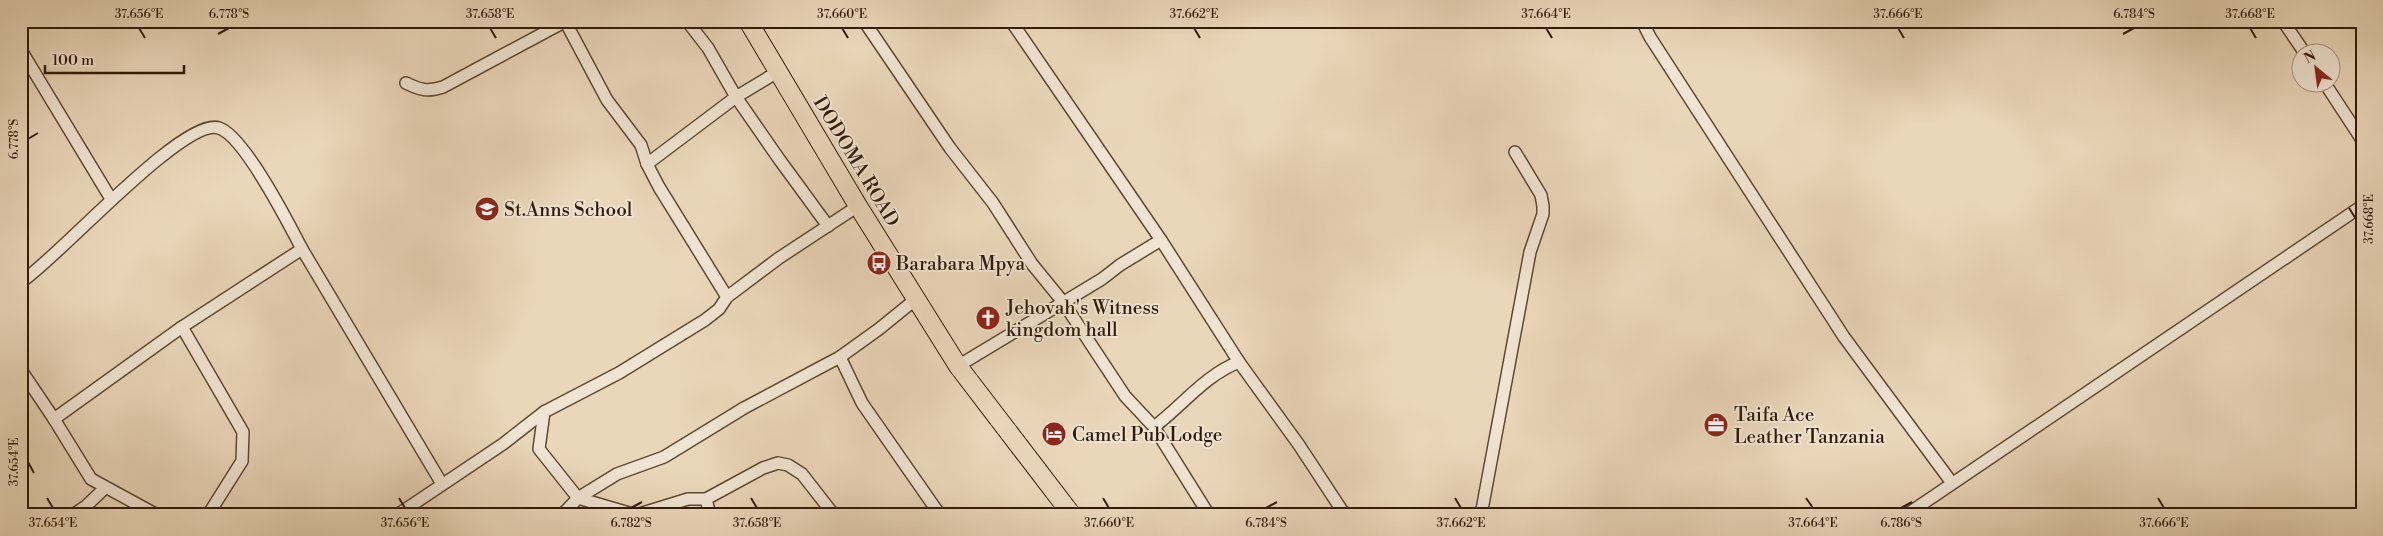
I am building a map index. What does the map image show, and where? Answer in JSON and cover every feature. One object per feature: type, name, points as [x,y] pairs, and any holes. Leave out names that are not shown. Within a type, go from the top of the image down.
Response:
[{"type":"highway","name":"DODOMA ROAD","points":[[748,21],[858,206],[958,366],[1072,515]]},
{"type":"street","points":[[406,83],[422,91],[431,91],[443,87],[566,21],[607,100],[641,145],[647,164],[727,298]]},
{"type":"street","points":[[687,21],[721,69],[736,97],[778,159],[828,226]]},
{"type":"street","points":[[864,21],[950,148],[993,202],[1032,264],[1063,302],[1125,396],[1154,427],[1209,515]]},
{"type":"street","points":[[1011,21],[1161,240],[1239,362],[1299,445],[1345,515]]},
{"type":"street","points":[[1642,21],[1650,38],[1844,337],[1952,483]]},
{"type":"street","points":[[2283,21],[2297,42]]},
{"type":"street","points":[[21,50],[111,199]]},
{"type":"street","points":[[647,164],[736,97],[779,71]]},
{"type":"street","points":[[2331,92],[2362,140]]},
{"type":"street","points":[[21,282],[72,240],[111,199],[172,148],[204,128],[218,127],[231,136],[274,197],[302,249],[442,484]]},
{"type":"street","points":[[1481,515],[1530,252],[1543,214],[1541,195],[1515,152]]},
{"type":"street","points":[[397,515],[503,444],[544,412],[620,373],[705,320],[719,309],[727,298],[779,258],[858,206]]},
{"type":"street","points":[[1906,515],[2362,206]]},
{"type":"street","points":[[958,366],[1102,280],[1120,265],[1161,240]]},
{"type":"street","points":[[54,419],[182,327],[302,249]]},
{"type":"street","points":[[562,515],[578,498],[617,474],[664,457],[744,408],[840,357],[916,299]]},
{"type":"street","points":[[182,327],[244,432],[242,462],[208,515]]},
{"type":"street","points":[[840,357],[862,403],[940,515]]},
{"type":"street","points":[[1154,427],[1176,410],[1212,376],[1239,362]]},
{"type":"street","points":[[21,370],[91,479],[157,515]]},
{"type":"street","points":[[544,412],[539,450],[578,498],[636,515],[688,500],[706,499],[763,468],[778,463],[788,465],[802,474],[833,514]]},
{"type":"street","points":[[73,515],[86,506],[105,488]]},
{"type":"street","points":[[706,499],[710,515]]},
{"type":"place","name":"St.Anns School","points":[[487,209]]},
{"type":"place","name":"Barabara Mpya","points":[[879,263]]},
{"type":"place","name":"Jehovah's Witness kingdom hall","points":[[988,318]]},
{"type":"place","name":"Taifa Ace Leather Tanzania","points":[[1716,425]]},
{"type":"place","name":"Camel Pub Lodge","points":[[1054,434]]}]
